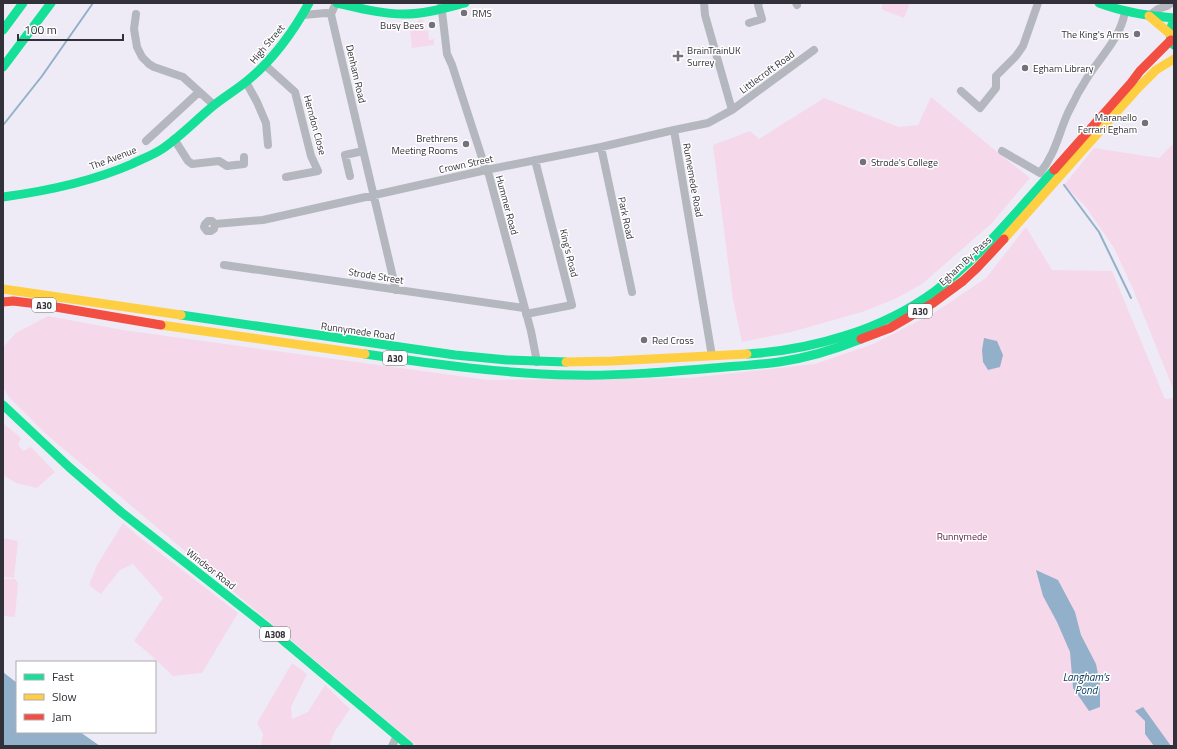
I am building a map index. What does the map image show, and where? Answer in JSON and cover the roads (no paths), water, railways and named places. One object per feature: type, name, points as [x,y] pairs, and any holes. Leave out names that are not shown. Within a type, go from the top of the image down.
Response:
[{"type":"main road","points":[[3,30],[23,3]]},
{"type":"main road","points":[[3,67],[50,3]]},
{"type":"main road","name":"High Street","points":[[214,106],[246,82],[265,65],[291,33],[309,3]]},
{"type":"main road","points":[[337,3],[366,10],[400,13],[420,12],[441,6],[465,3]]},
{"type":"main road","points":[[1099,3],[1125,12],[1174,20],[1171,26],[1171,39]]},
{"type":"main road","points":[[1149,16],[1163,28],[1171,39]]},
{"type":"main road","name":"Egham By-Pass","points":[[712,356],[782,350],[838,338],[871,325],[915,304],[964,267],[998,233],[1140,71],[1171,39]]},
{"type":"main road","name":"Egham By-Pass","points":[[3,302],[13,301],[38,304],[166,326],[428,363],[491,370],[574,375],[616,374],[779,362],[825,352],[860,341],[890,328],[933,303],[963,281],[1008,235],[1138,88],[1156,70],[1174,59]]},
{"type":"main road","name":"The Avenue","points":[[3,197],[64,186],[117,170],[162,149],[214,106]]},
{"type":"main road","name":"Runnymede Road","points":[[3,289],[430,352],[480,358],[537,362],[595,362],[712,356]]},
{"type":"main road","name":"Windsor Road","points":[[3,405],[121,512],[266,626],[409,746]]},
{"type":"street","points":[[303,15],[331,14],[337,3]]},
{"type":"street","points":[[704,3],[705,15],[732,110]]},
{"type":"street","points":[[749,23],[762,19],[758,5],[760,3]]},
{"type":"street","points":[[961,91],[980,108],[996,88],[996,76],[1016,56],[1023,46],[1038,3]]},
{"type":"street","points":[[1149,16],[1158,9],[1171,3]]},
{"type":"street","name":"Hummer Road","points":[[441,6],[447,54],[452,65],[486,170],[531,331],[537,362]]},
{"type":"street","points":[[1002,151],[1040,173],[1062,139],[1067,114],[1089,75],[1113,43],[1122,26],[1125,12]]},
{"type":"street","points":[[136,14],[134,29],[136,47],[142,57],[154,67],[183,77],[214,106]]},
{"type":"street","name":"Denham Road","points":[[331,14],[396,290]]},
{"type":"street","name":"Littlecroft Road","points":[[732,110],[814,50]]},
{"type":"street","name":"Herndon Close","points":[[265,65],[295,92],[312,156],[318,171],[286,177]]},
{"type":"street","points":[[246,82],[266,123],[268,145]]},
{"type":"street","points":[[146,141],[199,92]]},
{"type":"street","name":"Runnemede Road","points":[[712,356],[674,130],[708,123],[732,110]]},
{"type":"street","name":"Crown Street","points":[[215,224],[262,220],[674,130]]},
{"type":"street","points":[[174,139],[188,161],[192,164],[219,160],[227,166],[244,164],[244,157]]},
{"type":"street","name":"Park Road","points":[[601,147],[632,292]]},
{"type":"street","points":[[350,176],[345,155],[363,151]]},
{"type":"street","name":"King's Road","points":[[525,311],[572,306],[535,160]]},
{"type":"street","name":"Strode Street","points":[[224,265],[396,290],[525,311]]},
{"type":"street","points":[[392,746],[397,736]]},
{"type":"water","points":[[984,338],[997,341],[1003,355],[1000,367],[988,370],[983,362],[982,350]]},
{"type":"water","name":"Langham's Pond","points":[[1036,570],[1058,580],[1075,612],[1081,635],[1096,664],[1100,684],[1100,707],[1089,711],[1073,688],[1070,652],[1057,622],[1043,596]]},
{"type":"water","points":[[3,672],[16,682],[16,733],[81,733],[100,746],[3,746]]},
{"type":"water","name":"Langham's Pond","points":[[1143,707],[1171,746],[1154,746],[1145,734],[1145,721],[1135,711]]},
{"type":"waterway","points":[[4,124],[42,76],[93,3]]},
{"type":"waterway","points":[[1064,185],[1099,232],[1131,298]]},
{"type":"place","name":"RMS","points":[[464,13]]},
{"type":"place","name":"Busy Bees","points":[[432,25]]},
{"type":"place","name":"The King's Arms","points":[[1137,34]]},
{"type":"place","name":"BrainTrainUK Surrey","points":[[678,56]]},
{"type":"place","name":"Egham Library","points":[[1025,68]]},
{"type":"place","name":"Maranello Ferrari Egham","points":[[1145,123]]},
{"type":"place","name":"Brethrens Meeting Rooms","points":[[466,144]]},
{"type":"place","name":"Strode's College","points":[[863,162]]},
{"type":"place","name":"Red Cross","points":[[644,340]]},
{"type":"park label","name":"Runnymede","points":[[962,536]]}]
